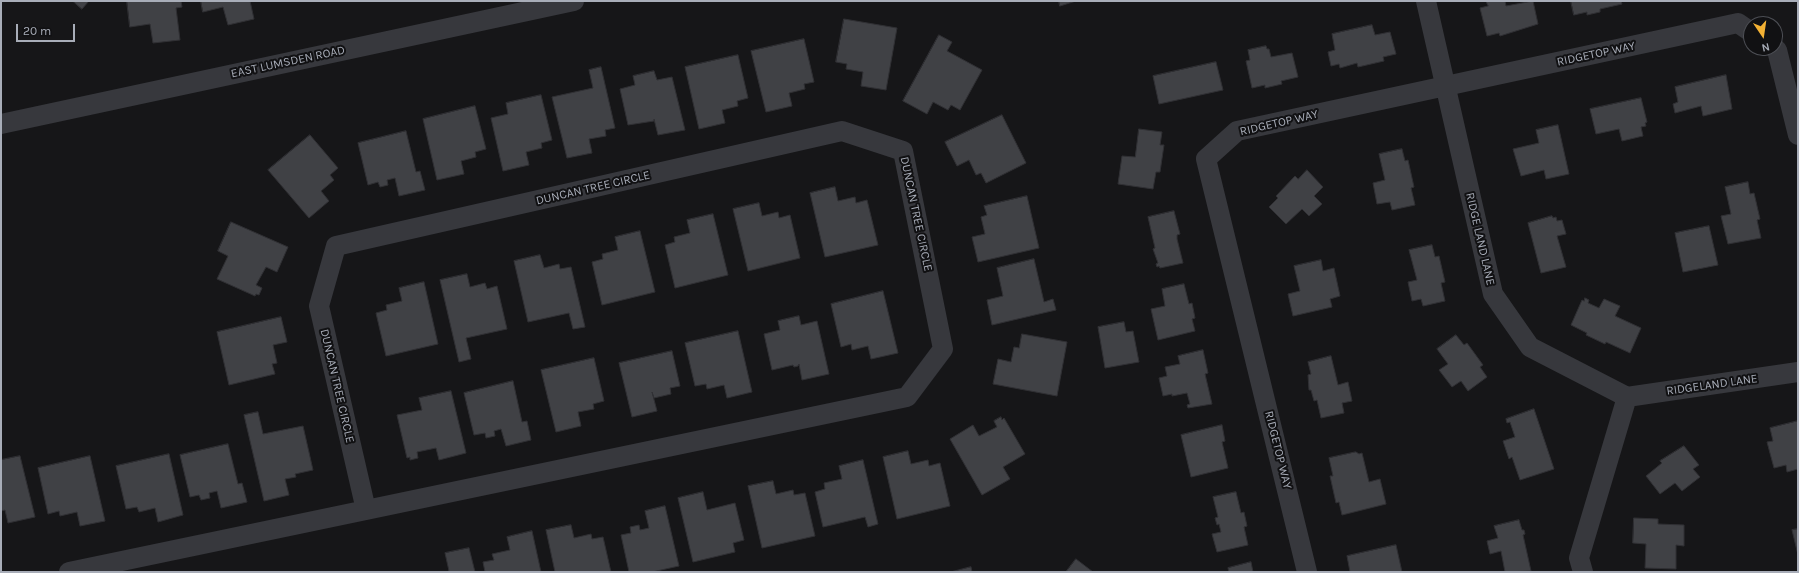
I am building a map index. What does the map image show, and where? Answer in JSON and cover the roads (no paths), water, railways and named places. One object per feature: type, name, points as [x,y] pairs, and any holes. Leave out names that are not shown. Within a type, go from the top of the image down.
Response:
[{"type":"street","name":"EAST LUMSDEN ROAD","points":[[1,124],[499,9],[574,1]]},
{"type":"street","name":"RIDGE LAND LANE","points":[[1426,1],[1493,294],[1530,347],[1627,397]]},
{"type":"street","name":"RIDGETOP WAY","points":[[1307,572],[1206,159],[1237,131],[1738,23],[1743,26]]},
{"type":"street","points":[[1778,56],[1798,135]]},
{"type":"street","name":"DUNCAN TREE CIRCLE","points":[[69,572],[366,510],[907,397],[943,349],[903,151],[842,131],[336,246],[319,306],[366,510]]},
{"type":"street","name":"RIDGELAND LANE","points":[[1627,397],[1798,372]]},
{"type":"street","points":[[1583,572],[1579,558],[1627,397]]}]
